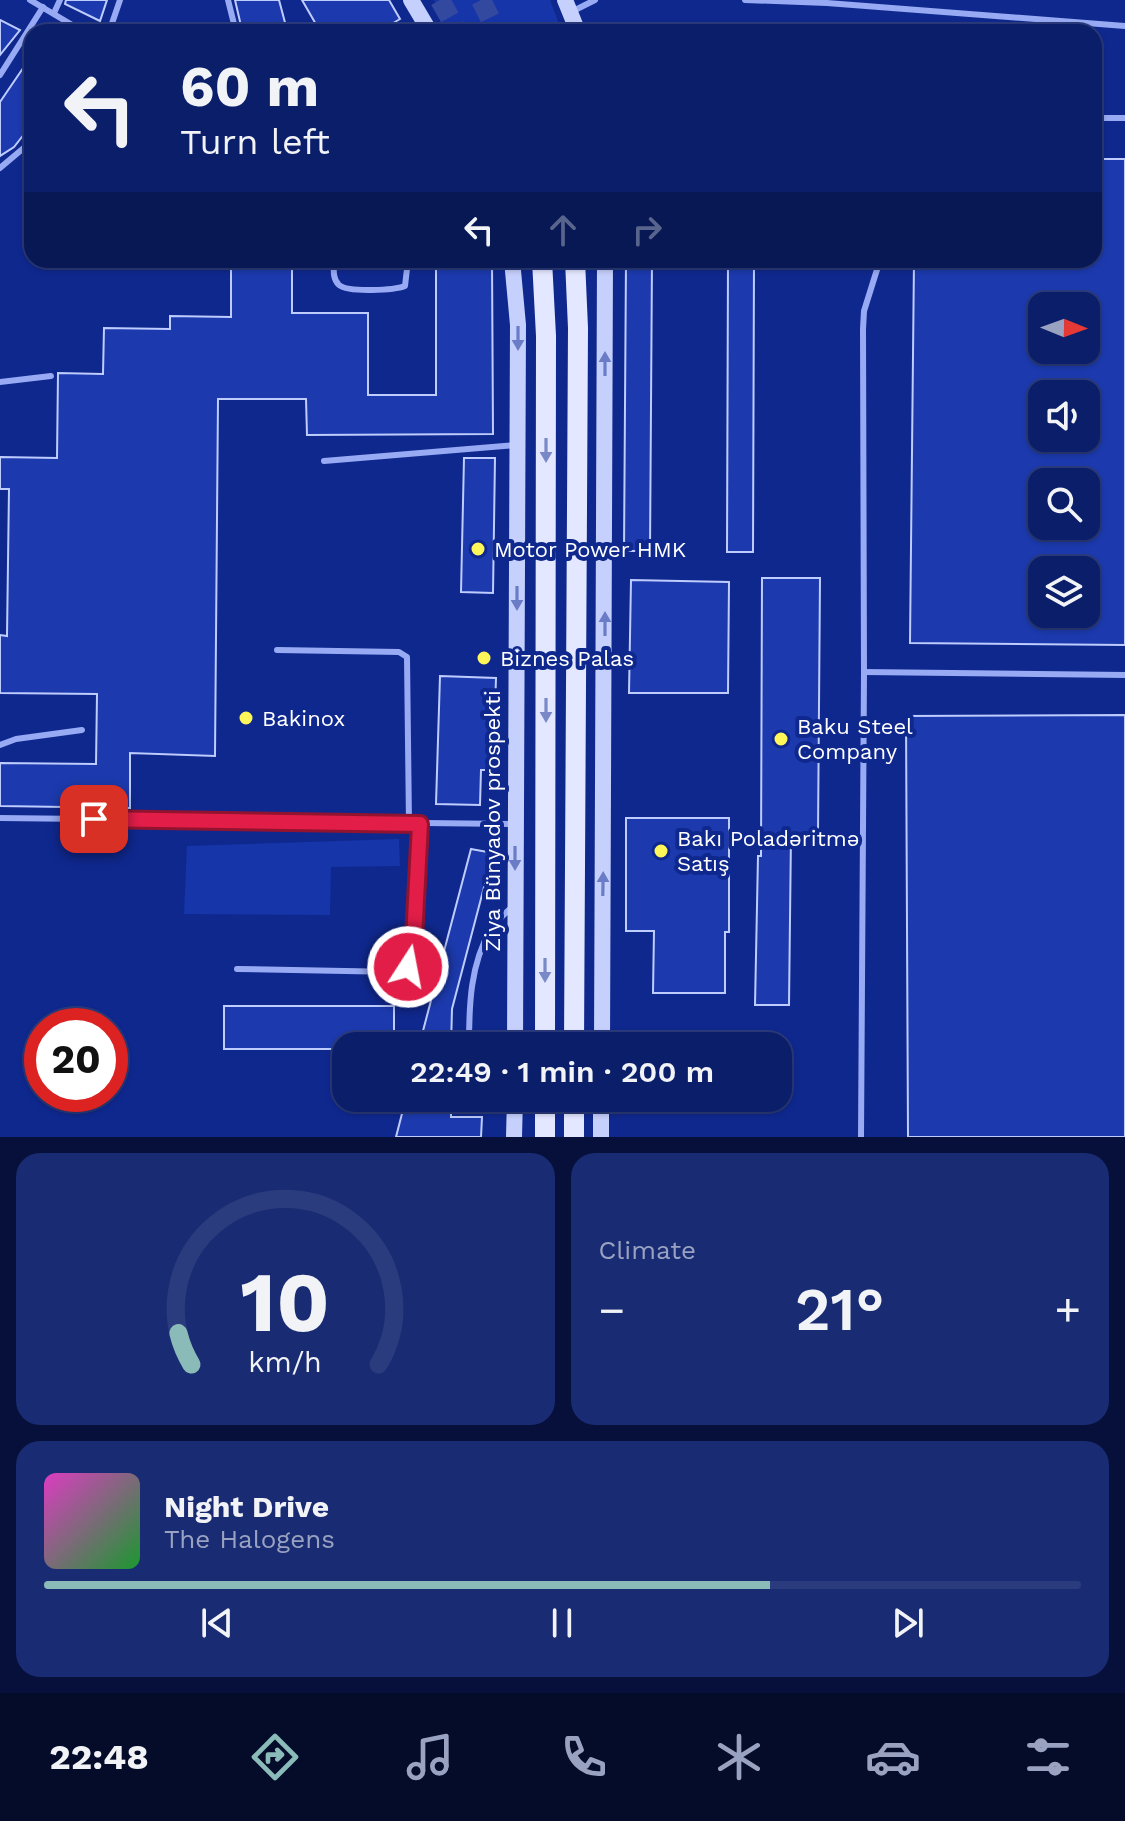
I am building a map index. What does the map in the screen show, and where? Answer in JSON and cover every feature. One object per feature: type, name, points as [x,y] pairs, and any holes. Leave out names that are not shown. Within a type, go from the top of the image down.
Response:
[{"type":"main road","points":[[411,0],[425,24]]},
{"type":"main road","points":[[423,0],[428,24]]},
{"type":"main road","points":[[569,4],[574,24]]},
{"type":"main road","name":"Ziya Bünyadov prospekti","points":[[513,268],[518,325],[515,1032]]},
{"type":"main road","points":[[542,268],[546,336],[545,1032]]},
{"type":"main road","points":[[574,1032],[578,344],[575,268]]},
{"type":"main road","points":[[602,1032],[605,268]]},
{"type":"main road","points":[[514,1137],[515,1112]]},
{"type":"main road","points":[[545,1112],[545,1137]]},
{"type":"main road","points":[[574,1112],[574,1137]]},
{"type":"main road","points":[[601,1112],[601,1137]]},
{"type":"lane","points":[[30,0],[71,24]]},
{"type":"lane","points":[[54,13],[60,0]]},
{"type":"lane","points":[[112,24],[120,0]]},
{"type":"lane","points":[[228,0],[234,24]]},
{"type":"lane","points":[[569,4],[595,0]]},
{"type":"lane","points":[[745,0],[827,2],[1100,24]]},
{"type":"lane","points":[[922,10],[923,0]]},
{"type":"lane","points":[[32,24],[43,7]]},
{"type":"lane","points":[[1102,24],[1125,26]]},
{"type":"lane","points":[[0,75],[24,37]]},
{"type":"lane","points":[[1102,118],[1125,118]]},
{"type":"lane","points":[[0,168],[24,148]]},
{"type":"lane","points":[[334,268],[334,277],[339,285],[347,288],[396,290],[405,286],[407,268]]},
{"type":"lane","points":[[861,1137],[863,329],[864,311],[877,268]]},
{"type":"lane","points":[[0,382],[51,376]]},
{"type":"lane","points":[[324,461],[517,445]]},
{"type":"lane","points":[[277,650],[399,652],[407,657],[409,824]]},
{"type":"lane","points":[[864,672],[1125,675]]},
{"type":"lane","points":[[0,745],[16,739],[82,730]]},
{"type":"lane","points":[[0,818],[515,824]]},
{"type":"lane","points":[[237,969],[397,972],[408,967],[413,958],[420,824]]},
{"type":"lane","points":[[470,1032],[471,992],[477,962],[492,928],[515,903]]},
{"type":"shaded area","points":[[434,0],[550,0],[559,24],[443,24]]},
{"type":"shaded area","points":[[399,839],[400,866],[331,867],[330,915],[184,914],[187,846]]},
{"type":"building","points":[[66,0],[107,0],[100,21],[65,4]]},
{"type":"building","points":[[235,0],[279,0],[285,24],[241,24]]},
{"type":"building","points":[[302,0],[389,0],[400,19],[392,24],[316,24]]},
{"type":"building","points":[[0,20],[20,30],[0,55]]},
{"type":"building","points":[[24,67],[24,134],[14,147],[0,156],[0,102]]},
{"type":"building","points":[[1102,159],[1125,159],[1125,645],[910,643],[914,268],[1102,268]]},
{"type":"building","points":[[231,268],[292,268],[292,313],[368,313],[368,395],[436,395],[436,268],[492,268],[493,434],[307,435],[306,399],[218,399],[215,756],[130,753],[130,808],[0,806],[0,763],[96,764],[97,694],[0,693],[0,635],[7,636],[9,489],[0,489],[0,457],[57,458],[58,373],[103,374],[104,328],[170,329],[170,316],[231,317]]},
{"type":"building","points":[[626,268],[652,268],[650,551],[624,551]]},
{"type":"building","points":[[728,268],[754,268],[753,552],[727,552]]},
{"type":"building","name":"Motor Power HMK","points":[[464,458],[495,458],[493,593],[461,592]]},
{"type":"building","points":[[762,578],[820,578],[818,834],[791,834],[789,1005],[755,1005],[758,856],[761,856]]},
{"type":"building","points":[[631,580],[729,582],[728,693],[629,693]]},
{"type":"building","points":[[440,676],[496,678],[493,770],[481,770],[480,805],[436,804]]},
{"type":"building","points":[[1125,715],[1125,1137],[908,1137],[906,716]]},
{"type":"building","points":[[626,818],[729,818],[729,932],[725,932],[725,993],[653,993],[654,931],[626,931]]},
{"type":"building","points":[[471,849],[493,853],[452,1009],[451,1032],[423,1032]]},
{"type":"building","points":[[224,1006],[394,1006],[394,1032],[332,1032],[332,1049],[224,1049]]},
{"type":"building","points":[[402,1112],[451,1112],[451,1117],[482,1117],[481,1137],[396,1137]]},
{"type":"tunnel","points":[[440,0],[454,24]]},
{"type":"tunnel","points":[[481,0],[493,24]]},
{"type":"place","name":"Motor Power HMK","points":[[478,549]]},
{"type":"place","name":"Biznes Palas","points":[[484,658]]},
{"type":"place","name":"Bakinox","points":[[246,718]]},
{"type":"place","name":"Baku Steel Company","points":[[781,739]]},
{"type":"place","name":"Bakı Poladəritmə Satış","points":[[661,851]]},
{"type":"route","points":[[94,819],[420,824],[413,958],[408,967]]}]
